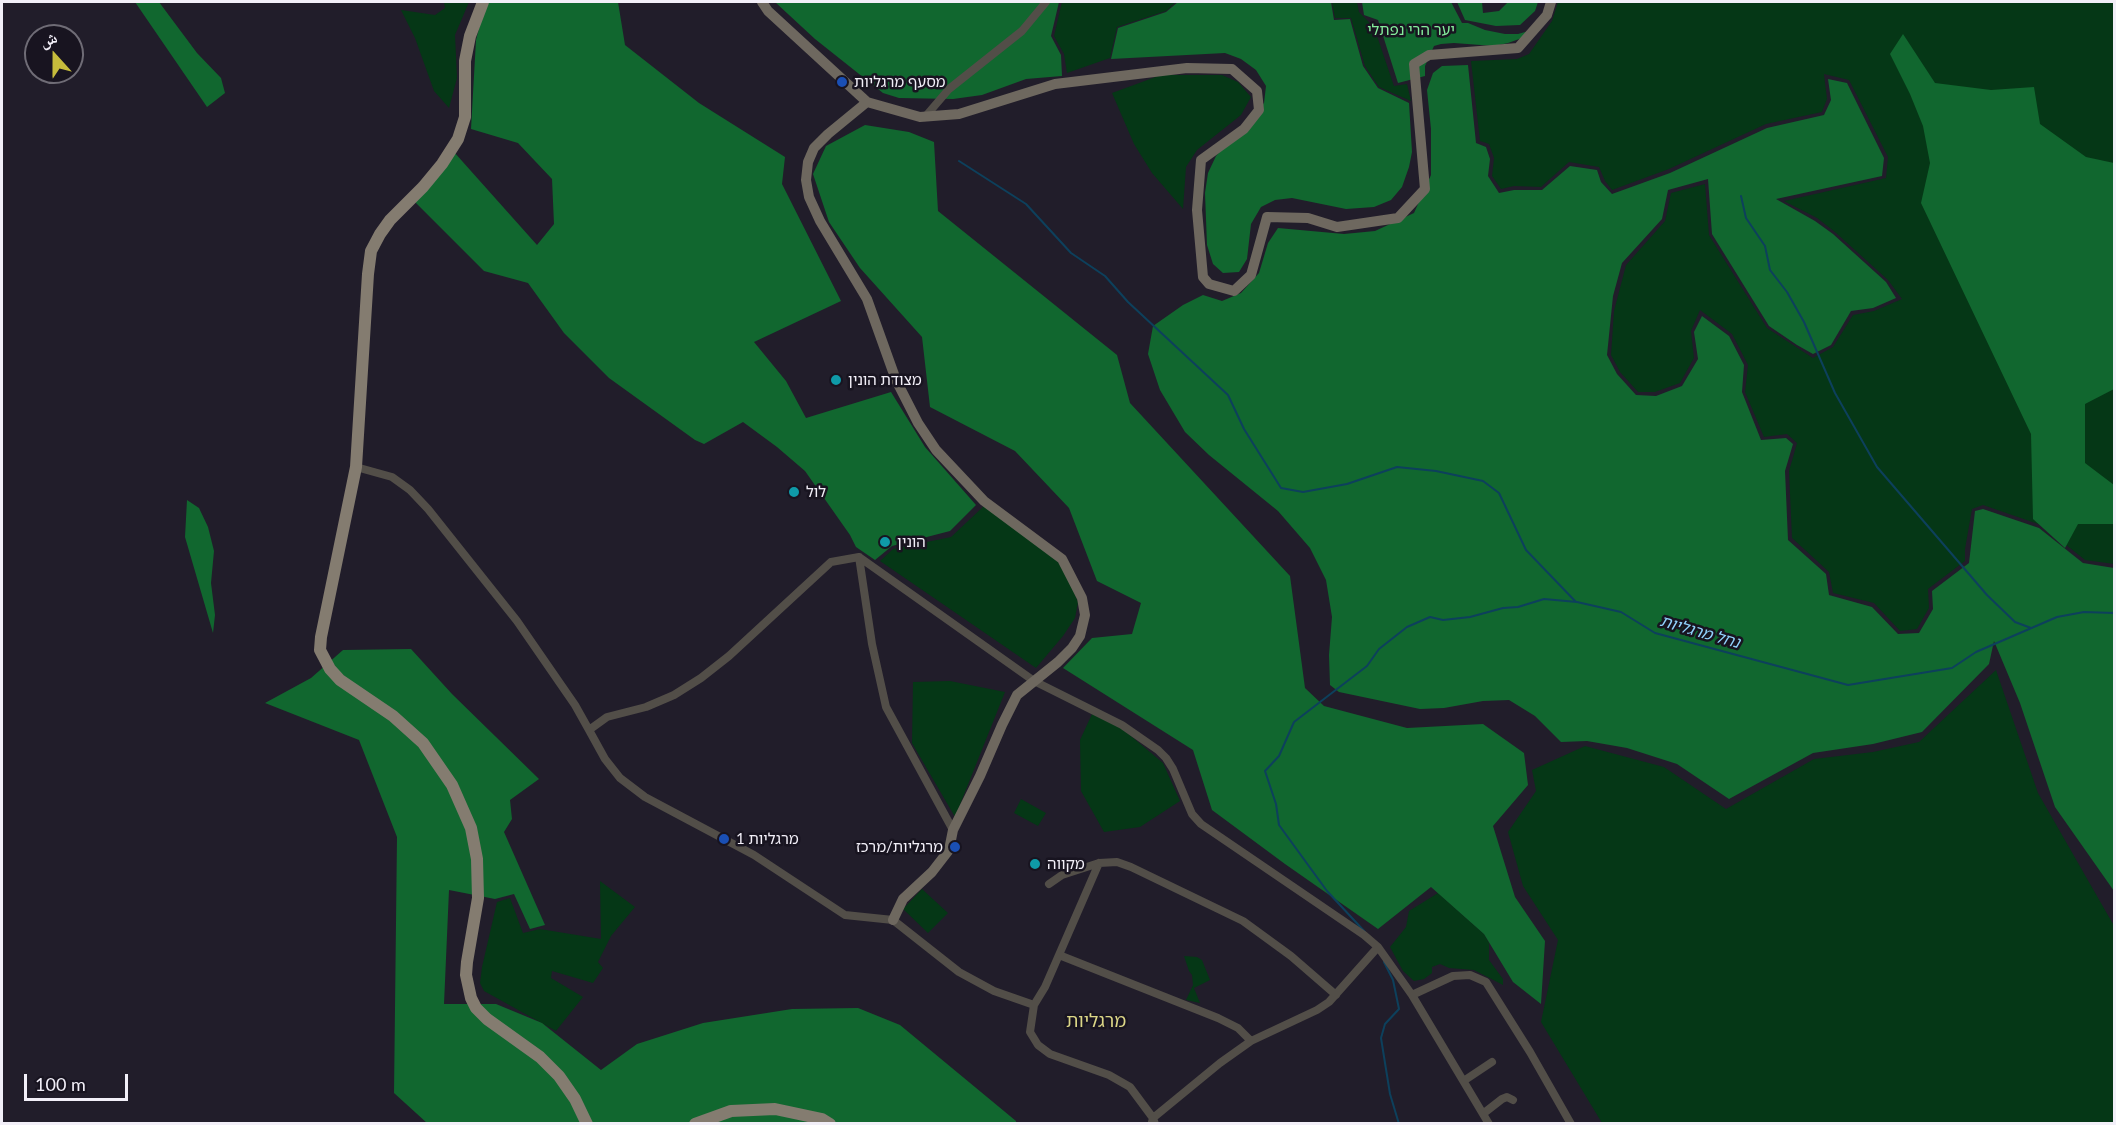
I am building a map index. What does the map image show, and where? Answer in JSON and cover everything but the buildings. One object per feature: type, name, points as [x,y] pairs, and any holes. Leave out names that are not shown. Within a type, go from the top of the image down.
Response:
[{"type":"main road","points":[[483,2],[470,36],[465,61],[465,117],[458,139],[442,164],[423,187],[390,220],[371,251],[356,467],[320,650],[330,669],[340,680],[393,716],[423,743],[452,785],[471,828],[477,859],[478,898],[466,975],[471,998],[476,1008],[487,1019],[550,1065],[570,1090],[587,1124]]},
{"type":"main road","points":[[762,2],[768,11],[867,102],[925,117],[959,114],[1054,84],[1187,68],[1232,69],[1257,91],[1259,110],[1244,129],[1202,160],[1197,210],[1203,277],[1209,284],[1234,291],[1251,275],[1267,217],[1308,218],[1337,226],[1398,218],[1425,189],[1414,64],[1429,55],[1518,48],[1547,15],[1551,2]]},
{"type":"main road","points":[[867,102],[814,148],[808,162],[806,180],[809,197],[820,221],[867,299],[896,381],[918,423],[936,450],[984,501],[1062,559],[1079,591],[1085,615],[1080,636],[1067,653],[1017,695],[953,830],[949,850],[932,872],[903,899],[893,920]]},
{"type":"main road","points":[[696,1124],[731,1111],[775,1109],[822,1119],[830,1124]]},
{"type":"street","points":[[925,117],[949,89],[1022,31],[1047,2]]},
{"type":"street","points":[[356,467],[392,477],[410,490],[428,509],[517,621],[575,705],[604,759],[620,778],[645,797],[754,855],[845,915],[893,920],[959,972],[994,991],[1034,1005]]},
{"type":"street","points":[[589,730],[607,717],[646,707],[683,689],[729,656],[831,562],[859,557],[1034,681],[1122,725],[1158,750],[1173,769],[1192,814],[1201,824],[1364,934],[1378,947],[1412,995],[1465,1080],[1489,1124]]},
{"type":"street","points":[[859,557],[872,644],[886,707],[953,830]]},
{"type":"street","points":[[1049,884],[1062,874],[1099,864],[1117,862],[1131,867],[1243,921],[1291,956],[1336,995]]},
{"type":"street","points":[[1099,864],[1045,987],[1034,1005],[1030,1032],[1038,1045],[1050,1054],[1108,1075],[1130,1087],[1153,1122],[1220,1063],[1251,1041],[1317,1010],[1336,995],[1378,947]]},
{"type":"street","points":[[1059,955],[1218,1018],[1238,1029],[1251,1041]]},
{"type":"street","points":[[1412,995],[1454,975],[1470,975],[1486,982],[1530,1052],[1571,1124]]},
{"type":"street","points":[[1465,1080],[1492,1062]]},
{"type":"street","points":[[1484,1113],[1502,1099],[1507,1097],[1513,1100]]},
{"type":"green space","points":[[135,2],[159,2],[197,53],[221,78],[225,93],[207,107]]},
{"type":"green space","points":[[444,2],[469,2],[455,35],[457,78],[449,108],[434,91],[415,38],[401,10],[435,15],[445,8]]},
{"type":"green space","points":[[489,2],[618,2],[625,45],[699,103],[785,157],[782,184],[841,301],[754,342],[786,381],[806,418],[891,392],[925,447],[976,505],[950,531],[892,546],[875,560],[856,547],[805,471],[777,447],[743,422],[704,444],[695,440],[609,378],[564,333],[528,283],[484,271],[415,202],[454,152],[537,245],[554,224],[552,179],[518,143],[471,129],[476,40]]},
{"type":"green space","points":[[775,2],[1059,2],[1051,36],[1061,55],[1062,76],[1026,79],[982,95],[953,99],[899,98],[883,93],[815,39]]},
{"type":"green space","points":[[1062,2],[1176,2],[1166,11],[1117,27],[1110,58],[1067,73],[1064,54],[1054,36]]},
{"type":"green space","points":[[1178,2],[1331,2],[1334,20],[1350,19],[1363,66],[1378,88],[1409,103],[1412,152],[1402,187],[1391,200],[1374,207],[1346,209],[1292,198],[1275,200],[1261,207],[1251,224],[1247,259],[1239,272],[1223,273],[1213,264],[1207,245],[1205,193],[1208,173],[1216,156],[1264,103],[1266,86],[1256,70],[1241,59],[1225,53],[1111,59],[1118,28],[1166,12]]},
{"type":"green space","points":[[1332,2],[1357,2],[1359,12],[1374,27],[1394,86],[1407,84],[1411,101],[1379,87],[1365,66],[1351,18],[1335,18]]},
{"type":"green space","name":"יער הרי נפתלי","points":[[1362,2],[1451,2],[1462,23],[1505,34],[1518,34],[1532,30],[1522,38],[1494,46],[1454,43],[1434,46],[1425,66],[1425,76],[1398,83],[1378,20],[1364,15]]},
{"type":"green space","points":[[1457,2],[1482,2],[1483,13],[1499,11],[1508,2],[1538,2],[1535,11],[1520,25],[1496,26],[1465,20]]},
{"type":"green space","points":[[1558,2],[2114,2],[2114,564],[2085,560],[2041,525],[1983,505],[1972,509],[1965,561],[1928,589],[1929,608],[1917,629],[1900,631],[1874,603],[1833,593],[1829,572],[1792,538],[1789,471],[1797,443],[1787,434],[1764,437],[1745,392],[1748,365],[1732,334],[1700,310],[1691,331],[1694,358],[1680,383],[1655,392],[1638,392],[1620,372],[1611,355],[1614,311],[1626,265],[1665,221],[1671,193],[1705,184],[1709,235],[1767,328],[1813,358],[1833,347],[1853,315],[1874,311],[1902,299],[1888,280],[1835,232],[1817,218],[1784,201],[1886,178],[1888,157],[1849,80],[1824,74],[1827,99],[1822,112],[1766,124],[1669,169],[1612,190],[1599,167],[1569,162],[1541,187],[1514,186],[1501,189],[1492,176],[1494,158],[1489,144],[1480,141],[1471,61],[1517,59],[1529,54],[1552,21]]},
{"type":"green space","points":[[1903,34],[1935,83],[1991,90],[2034,87],[2040,124],[2086,157],[2114,163],[2114,389],[2085,404],[2085,463],[2114,485],[2114,524],[2078,524],[2065,548],[2033,519],[2031,434],[1921,203],[1930,163],[1923,126],[1890,54]]},
{"type":"green space","points":[[1468,65],[1476,143],[1486,147],[1490,159],[1488,176],[1499,193],[1514,190],[1542,190],[1570,166],[1597,170],[1601,182],[1612,194],[1670,173],[1767,128],[1824,115],[1831,100],[1828,79],[1847,83],[1884,158],[1882,176],[1776,199],[1833,234],[1886,282],[1896,298],[1873,308],[1851,311],[1831,345],[1813,354],[1797,345],[1769,326],[1712,234],[1708,179],[1668,190],[1662,219],[1622,263],[1613,296],[1607,355],[1617,374],[1636,395],[1656,396],[1682,386],[1698,359],[1694,332],[1702,316],[1729,336],[1744,365],[1742,392],[1761,440],[1786,438],[1793,444],[1785,471],[1788,540],[1826,574],[1829,595],[1872,607],[1898,634],[1919,633],[1933,609],[1932,591],[1969,563],[1975,511],[1983,509],[2039,528],[2083,563],[2114,568],[2114,891],[2055,807],[2020,703],[1994,641],[1989,664],[1922,732],[1873,744],[1813,753],[1729,799],[1677,764],[1627,748],[1587,741],[1561,742],[1535,716],[1509,700],[1420,709],[1339,692],[1330,685],[1329,655],[1332,617],[1326,580],[1310,548],[1278,511],[1209,455],[1185,432],[1160,390],[1148,354],[1153,326],[1183,305],[1203,295],[1222,301],[1241,293],[1259,273],[1268,243],[1278,228],[1344,234],[1375,231],[1414,213],[1431,175],[1431,129],[1427,90],[1433,73],[1442,66]]},
{"type":"green space","points":[[1161,75],[1222,75],[1238,82],[1251,97],[1241,115],[1197,150],[1186,167],[1183,209],[1152,173],[1134,144],[1112,93]]},
{"type":"green space","points":[[865,125],[909,132],[934,142],[938,211],[1117,355],[1130,403],[1290,576],[1305,688],[1324,706],[1407,728],[1483,724],[1524,753],[1528,785],[1493,826],[1515,897],[1545,941],[1541,1004],[1513,982],[1484,934],[1431,887],[1378,929],[1285,864],[1212,810],[1193,750],[1063,668],[1092,638],[1132,634],[1141,603],[1097,581],[1069,508],[1015,451],[930,407],[922,337],[860,268],[829,222],[813,174],[826,146]]},
{"type":"green space","points":[[187,500],[199,508],[208,527],[214,551],[211,583],[215,615],[213,633],[185,537]]},
{"type":"green space","points":[[984,506],[1046,550],[1064,568],[1078,602],[1075,618],[1036,668],[880,561],[893,549],[951,537]]},
{"type":"green space","points":[[411,649],[452,694],[539,779],[510,800],[512,819],[504,832],[545,925],[530,929],[514,894],[495,899],[449,890],[444,1004],[496,1004],[542,1023],[601,1070],[637,1044],[703,1023],[792,1009],[858,1008],[900,1025],[1016,1123],[427,1123],[394,1093],[397,837],[359,740],[265,703],[311,678],[343,650]]},
{"type":"green space","points":[[1996,670],[2038,793],[2113,924],[2114,1123],[1602,1123],[1541,1022],[1558,940],[1523,886],[1508,832],[1536,791],[1532,770],[1585,746],[1664,767],[1726,809],[1814,759],[1873,752],[1919,742]]},
{"type":"green space","points":[[950,681],[1005,692],[955,817],[912,743],[913,682]]},
{"type":"green space","points":[[1092,714],[1119,726],[1163,763],[1180,801],[1140,827],[1104,832],[1081,791],[1080,740]]},
{"type":"green space","points":[[1021,799],[1046,813],[1038,826],[1014,813]]},
{"type":"green space","points":[[600,881],[635,907],[611,936],[598,962],[603,968],[593,983],[552,971],[551,978],[583,997],[556,1031],[484,991],[480,983],[482,967],[497,902],[510,898],[523,933],[540,929],[601,939]]},
{"type":"green space","points":[[922,889],[948,913],[928,933],[903,909]]},
{"type":"green space","points":[[1438,893],[1484,934],[1489,943],[1489,960],[1503,979],[1503,985],[1474,970],[1449,968],[1440,964],[1432,967],[1432,973],[1424,979],[1414,981],[1403,971],[1390,947],[1406,927],[1409,911]]},
{"type":"green space","points":[[1184,956],[1197,957],[1202,960],[1210,980],[1194,988],[1200,1003],[1186,1000],[1193,985],[1192,975]]},
{"type":"waterway","points":[[959,161],[1026,204],[1071,253],[1105,276],[1128,302],[1228,395],[1244,429],[1281,488],[1303,492],[1347,484],[1397,467],[1436,471],[1483,481],[1499,493],[1526,550],[1576,602]]},
{"type":"waterway","points":[[1741,196],[1746,218],[1765,246],[1770,270],[1787,292],[1804,322],[1835,393],[1877,467],[1987,595],[2015,622],[2031,628]]},
{"type":"waterway","name":"נחל מרגליות","points":[[1365,932],[1327,891],[1279,825],[1276,804],[1265,771],[1279,756],[1294,722],[1367,666],[1379,649],[1407,627],[1430,617],[1443,620],[1470,617],[1544,599],[1577,602],[1621,612],[1655,633],[1848,685],[1952,668],[1976,652],[2057,617],[2084,612],[2114,613]]},
{"type":"waterway","points":[[1384,962],[1393,980],[1399,1009],[1385,1024],[1381,1038],[1390,1094],[1399,1124]]},
{"type":"place","name":"מסעף מרגליות","points":[[842,82]]},
{"type":"place","name":"מצודת הונין","points":[[836,380]]},
{"type":"place","name":"לול","points":[[794,492]]},
{"type":"place","name":"הונין","points":[[885,542]]},
{"type":"place","name":"מרגליות 1","points":[[724,839]]},
{"type":"place","name":"מרגליות/מרכז","points":[[955,847]]},
{"type":"place","name":"מקווה","points":[[1035,864]]},
{"type":"district","name":"מרגליות","points":[[1096,1021]]}]
